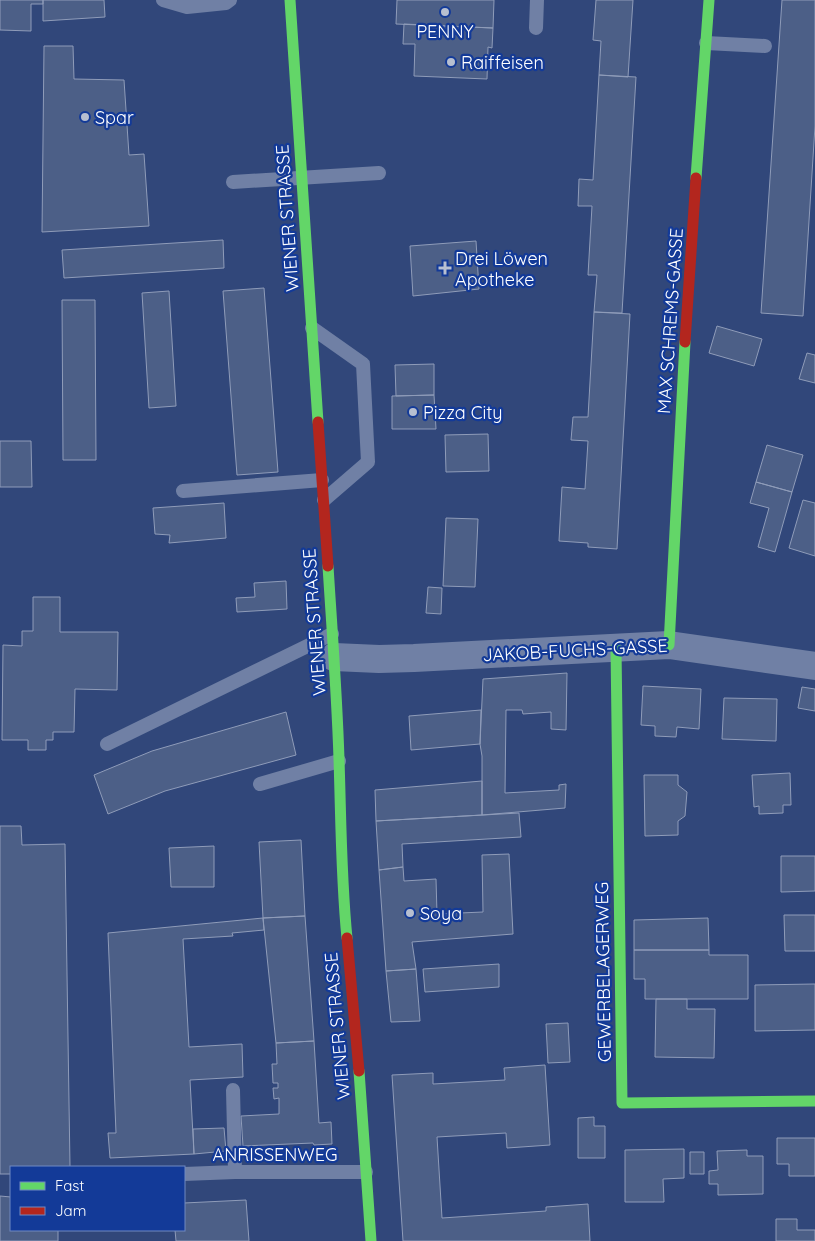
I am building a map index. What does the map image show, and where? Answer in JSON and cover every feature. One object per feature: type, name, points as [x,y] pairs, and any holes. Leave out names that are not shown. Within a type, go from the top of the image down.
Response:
[{"type":"street","name":"WIENER STRASSE","points":[[290,0],[333,645],[340,761],[339,802],[346,925],[356,1023],[371,1241]]},
{"type":"street","name":"MAX SCHREMS-GASSE","points":[[669,645],[687,322],[709,0]]},
{"type":"street","name":"JAKOB-FUCHS-GASSE","points":[[333,645],[379,658],[414,658],[669,645],[815,666]]},
{"type":"street","name":"GEWERBELAGERWEG","points":[[616,648],[622,1104],[815,1101]]},
{"type":"lane","points":[[163,0],[187,7],[226,3],[230,0]]},
{"type":"lane","points":[[536,28],[537,0]]},
{"type":"lane","points":[[706,43],[765,46]]},
{"type":"lane","points":[[233,182],[379,173]]},
{"type":"lane","points":[[312,327],[363,364],[368,462],[323,500]]},
{"type":"lane","points":[[183,491],[322,480]]},
{"type":"lane","points":[[107,744],[333,645]]},
{"type":"lane","points":[[260,784],[340,761]]},
{"type":"lane","points":[[233,1090],[235,1172]]},
{"type":"lane","name":"ANRISSENWEG","points":[[185,1174],[366,1172]]},
{"type":"building","points":[[0,0],[43,0],[43,4],[31,4],[31,31],[0,30]]},
{"type":"building","points":[[43,0],[104,0],[105,17],[43,21]]},
{"type":"building","name":"PENNY","points":[[397,0],[494,0],[493,28],[396,24]]},
{"type":"building","points":[[596,0],[633,0],[628,77],[599,75],[601,41],[593,40]]},
{"type":"building","points":[[782,0],[815,0],[815,126],[803,316],[761,313]]},
{"type":"building","name":"Raiffeisen","points":[[404,24],[493,28],[492,48],[488,47],[487,79],[414,76],[415,44],[403,44]]},
{"type":"building","name":"Spar","points":[[44,46],[73,46],[74,79],[124,80],[129,155],[144,154],[149,226],[42,232]]},
{"type":"building","points":[[599,75],[636,77],[622,313],[594,312],[597,275],[588,275],[592,206],[578,206],[579,179],[593,180]]},
{"type":"building","points":[[223,240],[224,268],[64,278],[62,250]]},
{"type":"building","name":"Drei Löwen Apotheke","points":[[476,241],[479,289],[413,296],[410,246]]},
{"type":"building","points":[[264,288],[278,472],[237,475],[223,291]]},
{"type":"building","points":[[169,291],[176,406],[149,408],[142,293]]},
{"type":"building","points":[[62,300],[95,300],[96,460],[63,460]]},
{"type":"building","points":[[594,312],[630,314],[617,549],[588,547],[588,543],[559,541],[562,487],[585,489],[588,441],[571,440],[573,417],[588,417]]},
{"type":"building","points":[[717,326],[762,339],[754,366],[709,353]]},
{"type":"building","points":[[807,353],[815,355],[815,383],[799,379]]},
{"type":"building","points":[[434,364],[434,395],[396,396],[395,365]]},
{"type":"building","name":"Pizza City","points":[[434,395],[436,429],[392,429],[392,396]]},
{"type":"building","points":[[488,434],[489,471],[446,472],[445,435]]},
{"type":"building","points":[[0,441],[31,441],[32,487],[0,487]]},
{"type":"building","points":[[767,445],[803,455],[792,492],[756,482]]},
{"type":"building","points":[[756,482],[792,492],[775,552],[758,547],[769,508],[750,503]]},
{"type":"building","points":[[803,500],[815,503],[815,556],[789,548]]},
{"type":"building","points":[[224,503],[226,538],[169,543],[170,535],[155,534],[153,508]]},
{"type":"building","points":[[446,518],[478,519],[475,587],[443,586]]},
{"type":"building","points":[[286,581],[287,609],[237,612],[236,598],[255,597],[254,583]]},
{"type":"building","points":[[428,587],[442,588],[441,614],[426,613]]},
{"type":"building","points":[[33,597],[60,597],[60,632],[118,632],[117,690],[75,689],[74,732],[53,732],[53,740],[46,740],[46,750],[28,750],[28,740],[2,740],[3,645],[22,646],[22,631],[33,631]]},
{"type":"building","points":[[567,673],[566,730],[551,729],[551,712],[523,714],[522,710],[506,710],[505,793],[559,790],[559,785],[566,784],[565,808],[482,815],[482,756],[480,744],[483,679]]},
{"type":"building","points":[[643,686],[701,689],[699,729],[677,727],[676,737],[655,736],[655,726],[641,725]]},
{"type":"building","points":[[802,687],[815,689],[815,711],[798,708]]},
{"type":"building","points":[[724,698],[777,699],[776,741],[722,739]]},
{"type":"building","points":[[481,710],[480,744],[411,750],[409,716]]},
{"type":"building","points":[[286,712],[296,755],[165,791],[108,814],[94,775],[152,751]]},
{"type":"building","points":[[790,773],[791,805],[783,805],[783,813],[759,814],[759,806],[754,807],[752,775]]},
{"type":"building","points":[[644,775],[678,775],[678,785],[687,792],[685,816],[678,821],[678,835],[645,836]]},
{"type":"building","points":[[482,781],[482,815],[376,821],[375,790]]},
{"type":"building","points":[[519,813],[521,837],[402,844],[403,867],[379,870],[376,821]]},
{"type":"building","points":[[0,826],[21,826],[22,845],[65,844],[70,1166],[10,1166],[10,1174],[0,1174]]},
{"type":"building","points":[[301,840],[305,916],[263,918],[259,842]]},
{"type":"building","points":[[214,846],[214,887],[171,887],[169,848]]},
{"type":"building","name":"Soya","points":[[509,854],[513,934],[412,942],[416,969],[386,971],[379,870],[403,867],[404,881],[436,879],[437,914],[483,912],[482,855]]},
{"type":"building","points":[[781,856],[815,856],[815,891],[781,892]]},
{"type":"building","points":[[784,915],[815,915],[815,951],[785,951]]},
{"type":"building","points":[[305,916],[314,1041],[276,1043],[263,918]]},
{"type":"building","points":[[263,918],[264,930],[232,933],[233,936],[183,939],[189,1047],[242,1044],[243,1077],[190,1080],[194,1154],[110,1158],[108,1133],[116,1133],[108,933]]},
{"type":"building","points":[[708,918],[709,950],[634,950],[634,920]]},
{"type":"building","points":[[634,950],[709,950],[709,955],[748,955],[748,999],[645,999],[645,979],[634,979]]},
{"type":"building","points":[[499,964],[499,987],[425,992],[423,969]]},
{"type":"building","points":[[416,969],[420,1021],[391,1022],[386,971]]},
{"type":"building","points":[[815,984],[815,1030],[755,1031],[755,985]]},
{"type":"building","points":[[656,999],[687,999],[687,1009],[715,1009],[714,1058],[655,1057]]},
{"type":"building","points":[[568,1023],[570,1062],[548,1063],[546,1024]]},
{"type":"building","points":[[314,1041],[319,1123],[331,1122],[332,1144],[243,1146],[241,1116],[279,1114],[279,1098],[274,1099],[273,1088],[278,1088],[278,1083],[273,1083],[272,1064],[277,1064],[276,1043]]},
{"type":"building","points":[[545,1065],[550,1145],[507,1148],[506,1133],[437,1137],[442,1218],[546,1211],[546,1207],[588,1204],[590,1241],[403,1241],[392,1075],[433,1073],[433,1084],[505,1080],[504,1068]]},
{"type":"building","points":[[594,1117],[594,1126],[605,1126],[605,1158],[578,1158],[578,1118]]},
{"type":"building","points":[[224,1128],[226,1151],[194,1154],[193,1129]]},
{"type":"building","points":[[777,1138],[815,1138],[815,1176],[789,1176],[789,1164],[777,1164]]},
{"type":"building","points":[[684,1149],[684,1178],[663,1179],[664,1202],[625,1202],[625,1150]]},
{"type":"building","points":[[747,1150],[747,1156],[763,1156],[763,1194],[718,1195],[718,1184],[709,1184],[709,1171],[718,1170],[717,1151]]},
{"type":"building","points":[[690,1152],[704,1152],[704,1174],[690,1174]]},
{"type":"building","points":[[0,1196],[10,1197],[10,1231],[58,1231],[58,1241],[0,1241]]},
{"type":"building","points":[[246,1200],[249,1241],[176,1241],[175,1231],[185,1231],[185,1203]]},
{"type":"building","points":[[776,1219],[797,1219],[797,1230],[815,1230],[815,1241],[776,1241]]},
{"type":"traffic: fast","points":[[290,0],[318,422]]},
{"type":"traffic: fast","points":[[696,178],[709,0]]},
{"type":"traffic: fast","points":[[669,645],[685,342]]},
{"type":"traffic: fast","points":[[328,566],[337,711],[342,871],[347,938]]},
{"type":"traffic: fast","points":[[616,648],[622,1103],[815,1101]]},
{"type":"traffic: fast","points":[[359,1071],[371,1241]]},
{"type":"traffic: jam","points":[[685,342],[696,178]]},
{"type":"traffic: jam","points":[[318,422],[328,566]]},
{"type":"traffic: jam","points":[[347,938],[359,1071]]},
{"type":"place","name":"PENNY","points":[[445,12]]},
{"type":"place","name":"Raiffeisen","points":[[451,62]]},
{"type":"place","name":"Spar","points":[[85,117]]},
{"type":"place","name":"Drei Löwen Apotheke","points":[[445,268]]},
{"type":"place","name":"Pizza City","points":[[413,412]]},
{"type":"place","name":"Soya","points":[[410,913]]}]
